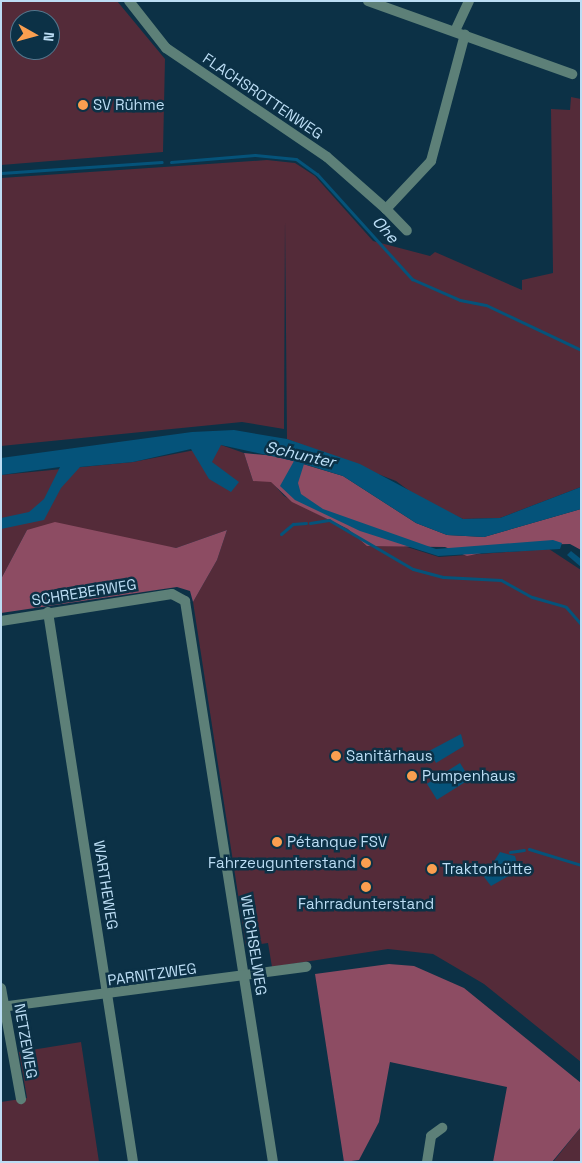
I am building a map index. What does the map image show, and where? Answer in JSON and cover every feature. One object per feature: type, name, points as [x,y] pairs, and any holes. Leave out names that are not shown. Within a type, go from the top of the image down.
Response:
[{"type":"street","name":"FLACHSROTTENWEG","points":[[129,1],[166,48],[327,157],[386,209],[407,231]]},
{"type":"street","points":[[368,1],[572,74]]},
{"type":"street","points":[[386,209],[431,161],[469,1]]},
{"type":"street","name":"SCHREBERWEG","points":[[1,621],[48,612],[172,594]]},
{"type":"street","name":"WEICHSELWEG","points":[[172,594],[182,596],[187,606],[273,1162]]},
{"type":"street","name":"WARTHEWEG","points":[[48,612],[133,1162]]},
{"type":"street","name":"PARNITZWEG","points":[[3,1007],[108,995],[306,967]]},
{"type":"street","name":"NETZEWEG","points":[[1,988],[21,1099]]},
{"type":"street","points":[[427,1162],[432,1136],[442,1128]]},
{"type":"shaded area","name":"SV Rühme","points":[[1,1],[117,1],[165,59],[163,152],[1,165]]},
{"type":"shaded area","points":[[571,97],[581,99],[581,487],[500,518],[463,519],[423,501],[396,481],[287,439],[285,220],[284,429],[242,422],[1,446],[1,178],[267,160],[295,163],[315,176],[373,241],[430,256],[435,252],[522,290],[522,280],[553,273],[551,109],[570,110]]},
{"type":"shaded area","points":[[221,445],[244,453],[253,481],[271,481],[284,496],[343,527],[439,557],[549,549],[581,570],[581,1062],[484,984],[433,954],[388,949],[272,967],[268,943],[246,946],[193,602],[217,560],[227,530],[176,548],[27,530],[1,579],[1,475],[133,462]]},
{"type":"shaded area","points":[[244,453],[276,456],[343,476],[416,523],[447,535],[484,537],[581,509],[581,550],[570,544],[519,545],[467,556],[445,547],[367,546],[348,529],[292,502],[271,482],[253,481]]},
{"type":"shaded area","points":[[55,522],[176,548],[227,530],[217,560],[193,602],[190,591],[177,587],[1,613],[1,579],[27,530]]},
{"type":"shaded area","points":[[389,964],[414,966],[464,988],[581,1083],[581,1127],[552,1162],[493,1162],[507,1087],[390,1062],[379,1122],[359,1160],[344,1162],[315,974]]},
{"type":"shaded area","points":[[81,1042],[99,1162],[1,1162],[1,1102],[27,1098],[19,1052]]},
{"type":"shaded area","points":[[581,1127],[581,1162],[553,1162]]},
{"type":"water","name":"Schunter","points":[[234,430],[287,439],[360,464],[463,519],[500,518],[581,487],[581,509],[484,537],[447,535],[416,523],[343,476],[304,464],[298,483],[301,494],[323,509],[436,549],[553,540],[562,543],[560,549],[438,556],[360,531],[295,500],[280,486],[294,461],[221,445],[212,462],[239,482],[231,492],[209,479],[191,449],[133,462],[80,467],[61,488],[44,520],[1,529],[1,518],[29,512],[44,499],[60,467],[1,475],[1,458],[192,432]]},
{"type":"water","points":[[571,551],[581,559],[581,567],[567,555]]},
{"type":"water","points":[[461,734],[464,746],[436,763],[429,751]]},
{"type":"water","points":[[460,763],[470,779],[437,800],[427,784]]},
{"type":"water","points":[[500,852],[515,856],[519,870],[491,886],[484,877]]},
{"type":"waterway","name":"Ohe","points":[[171,162],[255,155],[296,159],[317,174],[412,279],[460,300],[486,305],[581,350]]},
{"type":"waterway","name":"Ohe","points":[[1,173],[162,162]]},
{"type":"waterway","points":[[310,523],[329,520],[413,569],[443,577],[501,580],[532,597],[566,607],[581,624]]},
{"type":"waterway","points":[[281,534],[293,524],[306,523]]},
{"type":"waterway","points":[[529,849],[581,865]]},
{"type":"waterway","points":[[510,852],[524,850]]},
{"type":"place","name":"SV Rühme","points":[[83,105]]},
{"type":"place","name":"Sanitärhaus","points":[[336,756]]},
{"type":"place","name":"Pumpenhaus","points":[[412,776]]},
{"type":"place","name":"Pétanque FSV","points":[[277,842]]},
{"type":"place","name":"Fahrzeugunterstand","points":[[366,863]]},
{"type":"place","name":"Traktorhütte","points":[[432,869]]},
{"type":"place","name":"Fahrradunterstand","points":[[366,887]]}]
